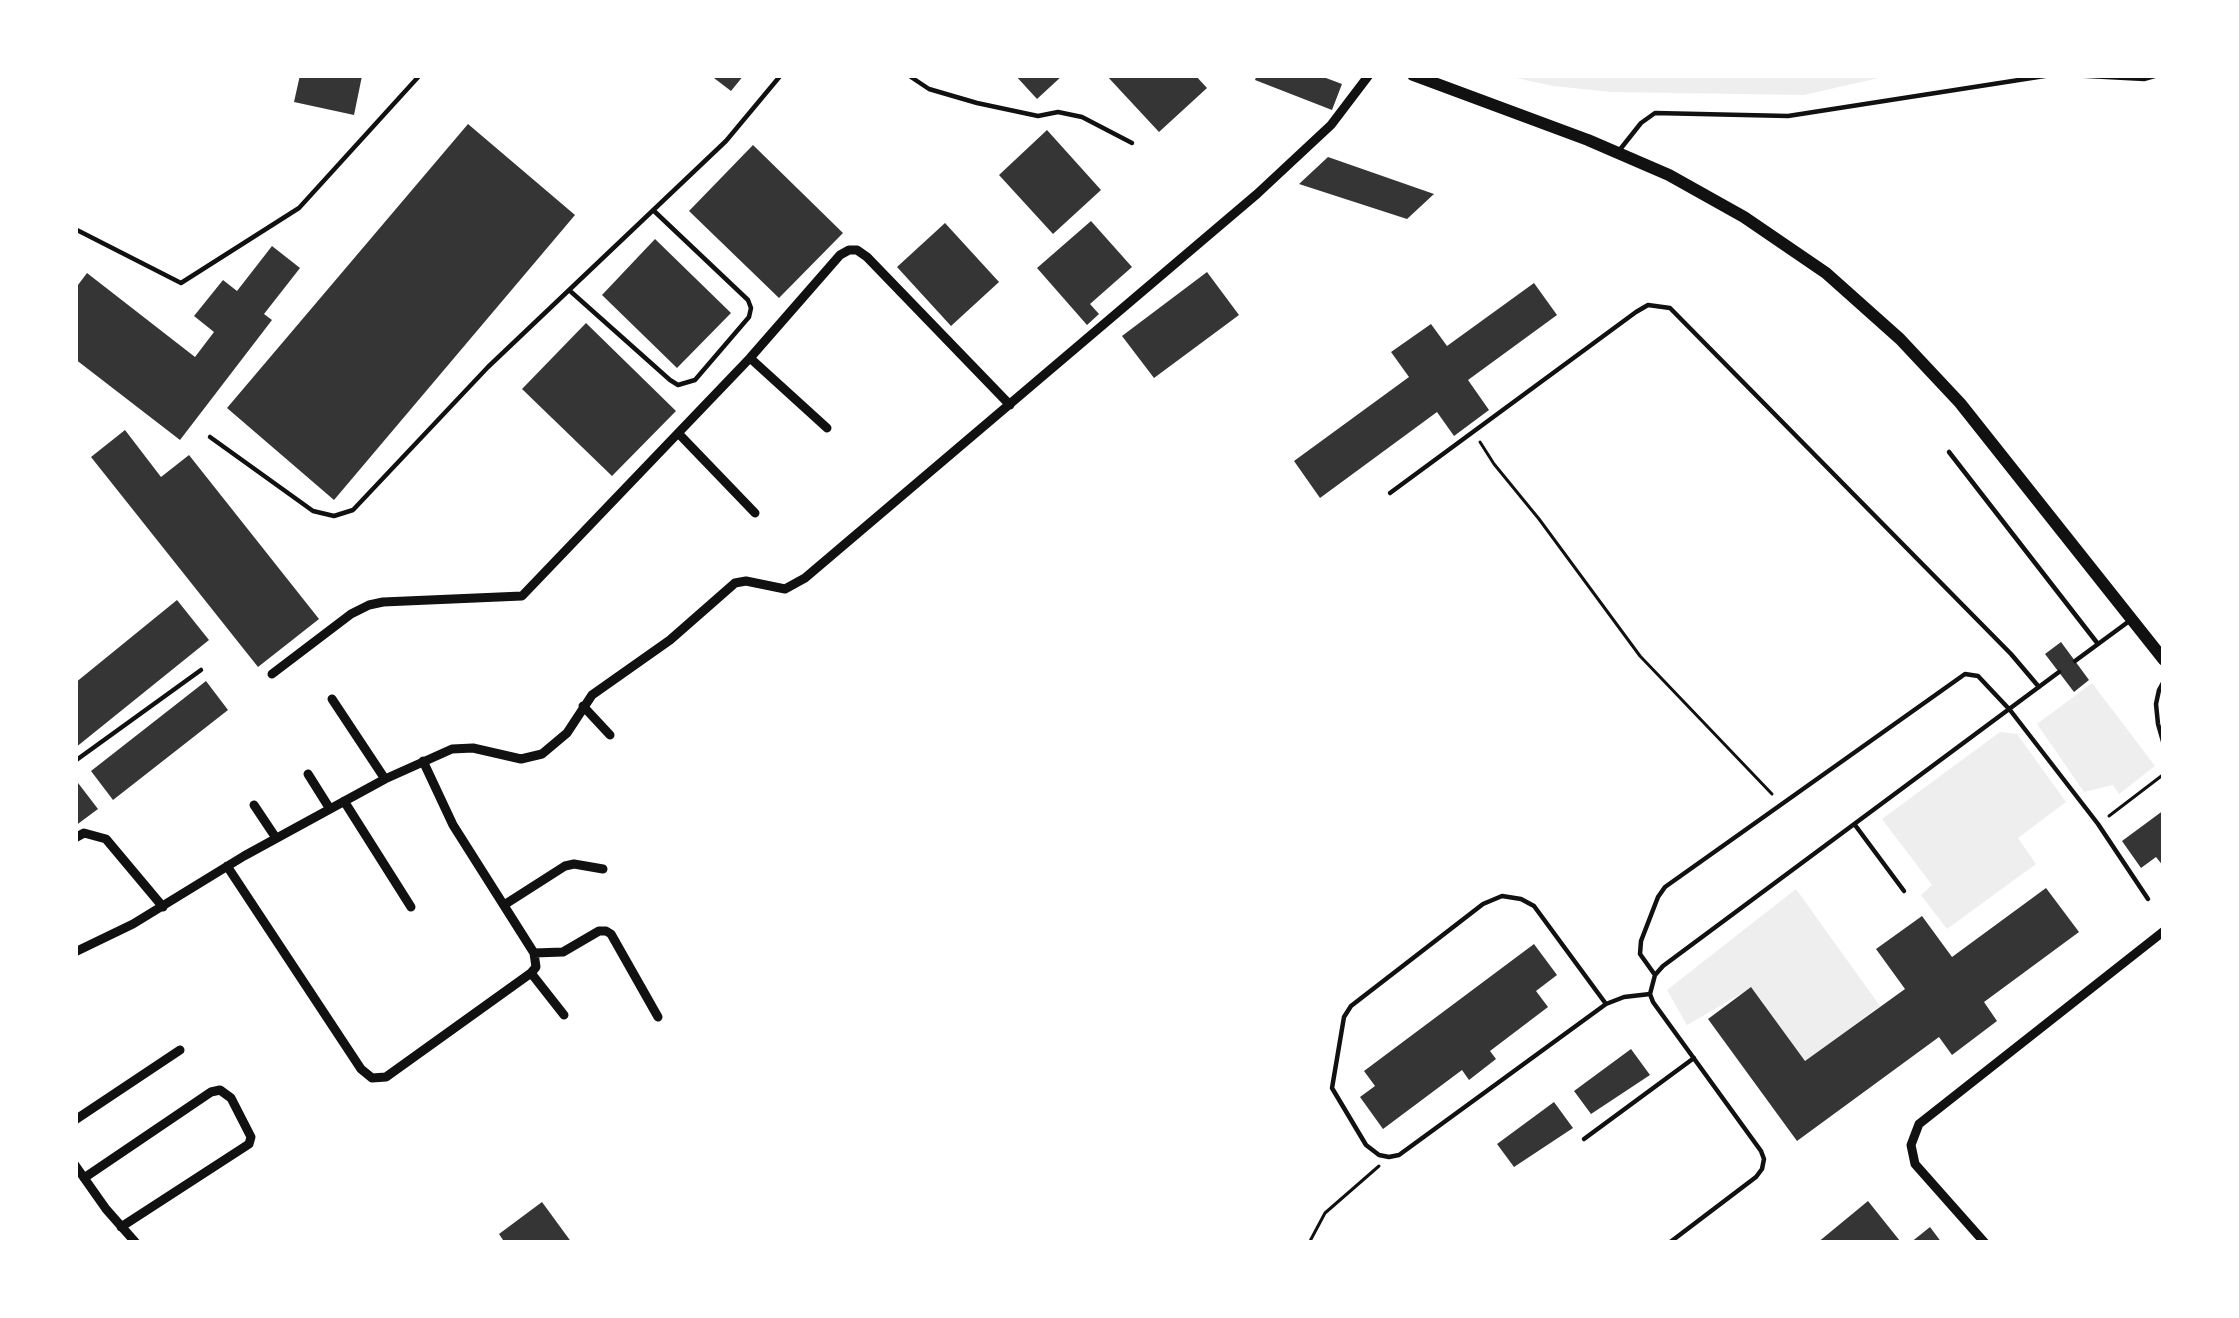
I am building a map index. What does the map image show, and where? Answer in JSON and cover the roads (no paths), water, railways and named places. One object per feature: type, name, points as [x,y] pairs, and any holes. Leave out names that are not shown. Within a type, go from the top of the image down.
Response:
[{"type":"main road","points":[[1413,75],[1669,175],[1744,217],[1858,299],[1960,404],[2164,660]]},
{"type":"street","points":[[75,952],[423,761],[459,747],[532,758],[556,744],[604,686],[670,640],[735,583],[785,589],[806,578],[1317,140],[1369,75]]},
{"type":"street","points":[[272,674],[369,605],[522,596],[849,250],[867,257],[1010,405]]},
{"type":"street","points":[[750,358],[827,428]]},
{"type":"street","points":[[679,434],[755,513]]},
{"type":"street","points":[[332,699],[385,779]]},
{"type":"street","points":[[583,706],[610,735]]},
{"type":"street","points":[[227,866],[361,1069],[372,1078],[386,1077],[536,967],[534,953],[442,806],[423,761]]},
{"type":"street","points":[[308,774],[331,809]]},
{"type":"street","points":[[344,802],[410,907]]},
{"type":"street","points":[[254,805],[276,838]]},
{"type":"street","points":[[75,838],[84,833],[106,838],[163,907]]},
{"type":"street","points":[[504,905],[566,866],[603,869]]},
{"type":"street","points":[[534,953],[563,952],[606,931],[658,1017]]},
{"type":"street","points":[[1985,1243],[1915,1164],[1910,1145],[1918,1124],[2164,931]]},
{"type":"street","points":[[531,973],[564,1015]]},
{"type":"street","points":[[75,1120],[180,1050]]},
{"type":"street","points":[[84,1178],[211,1092],[220,1090],[231,1098],[251,1137],[249,1144],[121,1227]]},
{"type":"street","points":[[75,1165],[136,1243]]},
{"type":"lane","points":[[406,75],[417,77]]},
{"type":"lane","points":[[210,437],[313,511],[334,515],[353,510],[488,367],[726,141],[781,75]]},
{"type":"lane","points":[[908,75],[929,89],[977,103],[1038,116],[1058,112],[1082,117],[1132,142]]},
{"type":"lane","points":[[1618,152],[1640,123],[1655,113],[1788,116],[2051,75]]},
{"type":"lane","points":[[2069,75],[2144,79],[2158,75]]},
{"type":"lane","points":[[75,229],[181,283],[299,208],[417,77]]},
{"type":"lane","points":[[569,290],[670,380],[678,385],[694,380],[752,308],[653,210]]},
{"type":"lane","points":[[1390,493],[1636,312],[1648,305],[1670,308],[2039,687]]},
{"type":"lane","points":[[1949,452],[2098,644]]},
{"type":"lane","points":[[2075,661],[2132,619]]},
{"type":"lane","points":[[75,761],[201,670]]},
{"type":"lane","points":[[1669,1243],[1756,1177],[1764,1159],[1650,994],[1655,975],[2060,672]]},
{"type":"lane","points":[[1655,975],[1640,954],[1641,941],[1665,887],[1965,674],[1978,676],[2010,710],[2098,824],[2147,898]]},
{"type":"lane","points":[[2164,681],[2156,704],[2164,745]]},
{"type":"lane","points":[[1855,825],[1904,891]]},
{"type":"lane","points":[[1606,1004],[1534,906],[1502,896],[1483,904],[1351,1006],[1344,1017],[1332,1088],[1366,1145],[1389,1157],[1606,1004],[1650,994]]},
{"type":"lane","points":[[1584,1139],[1694,1058]]}]
